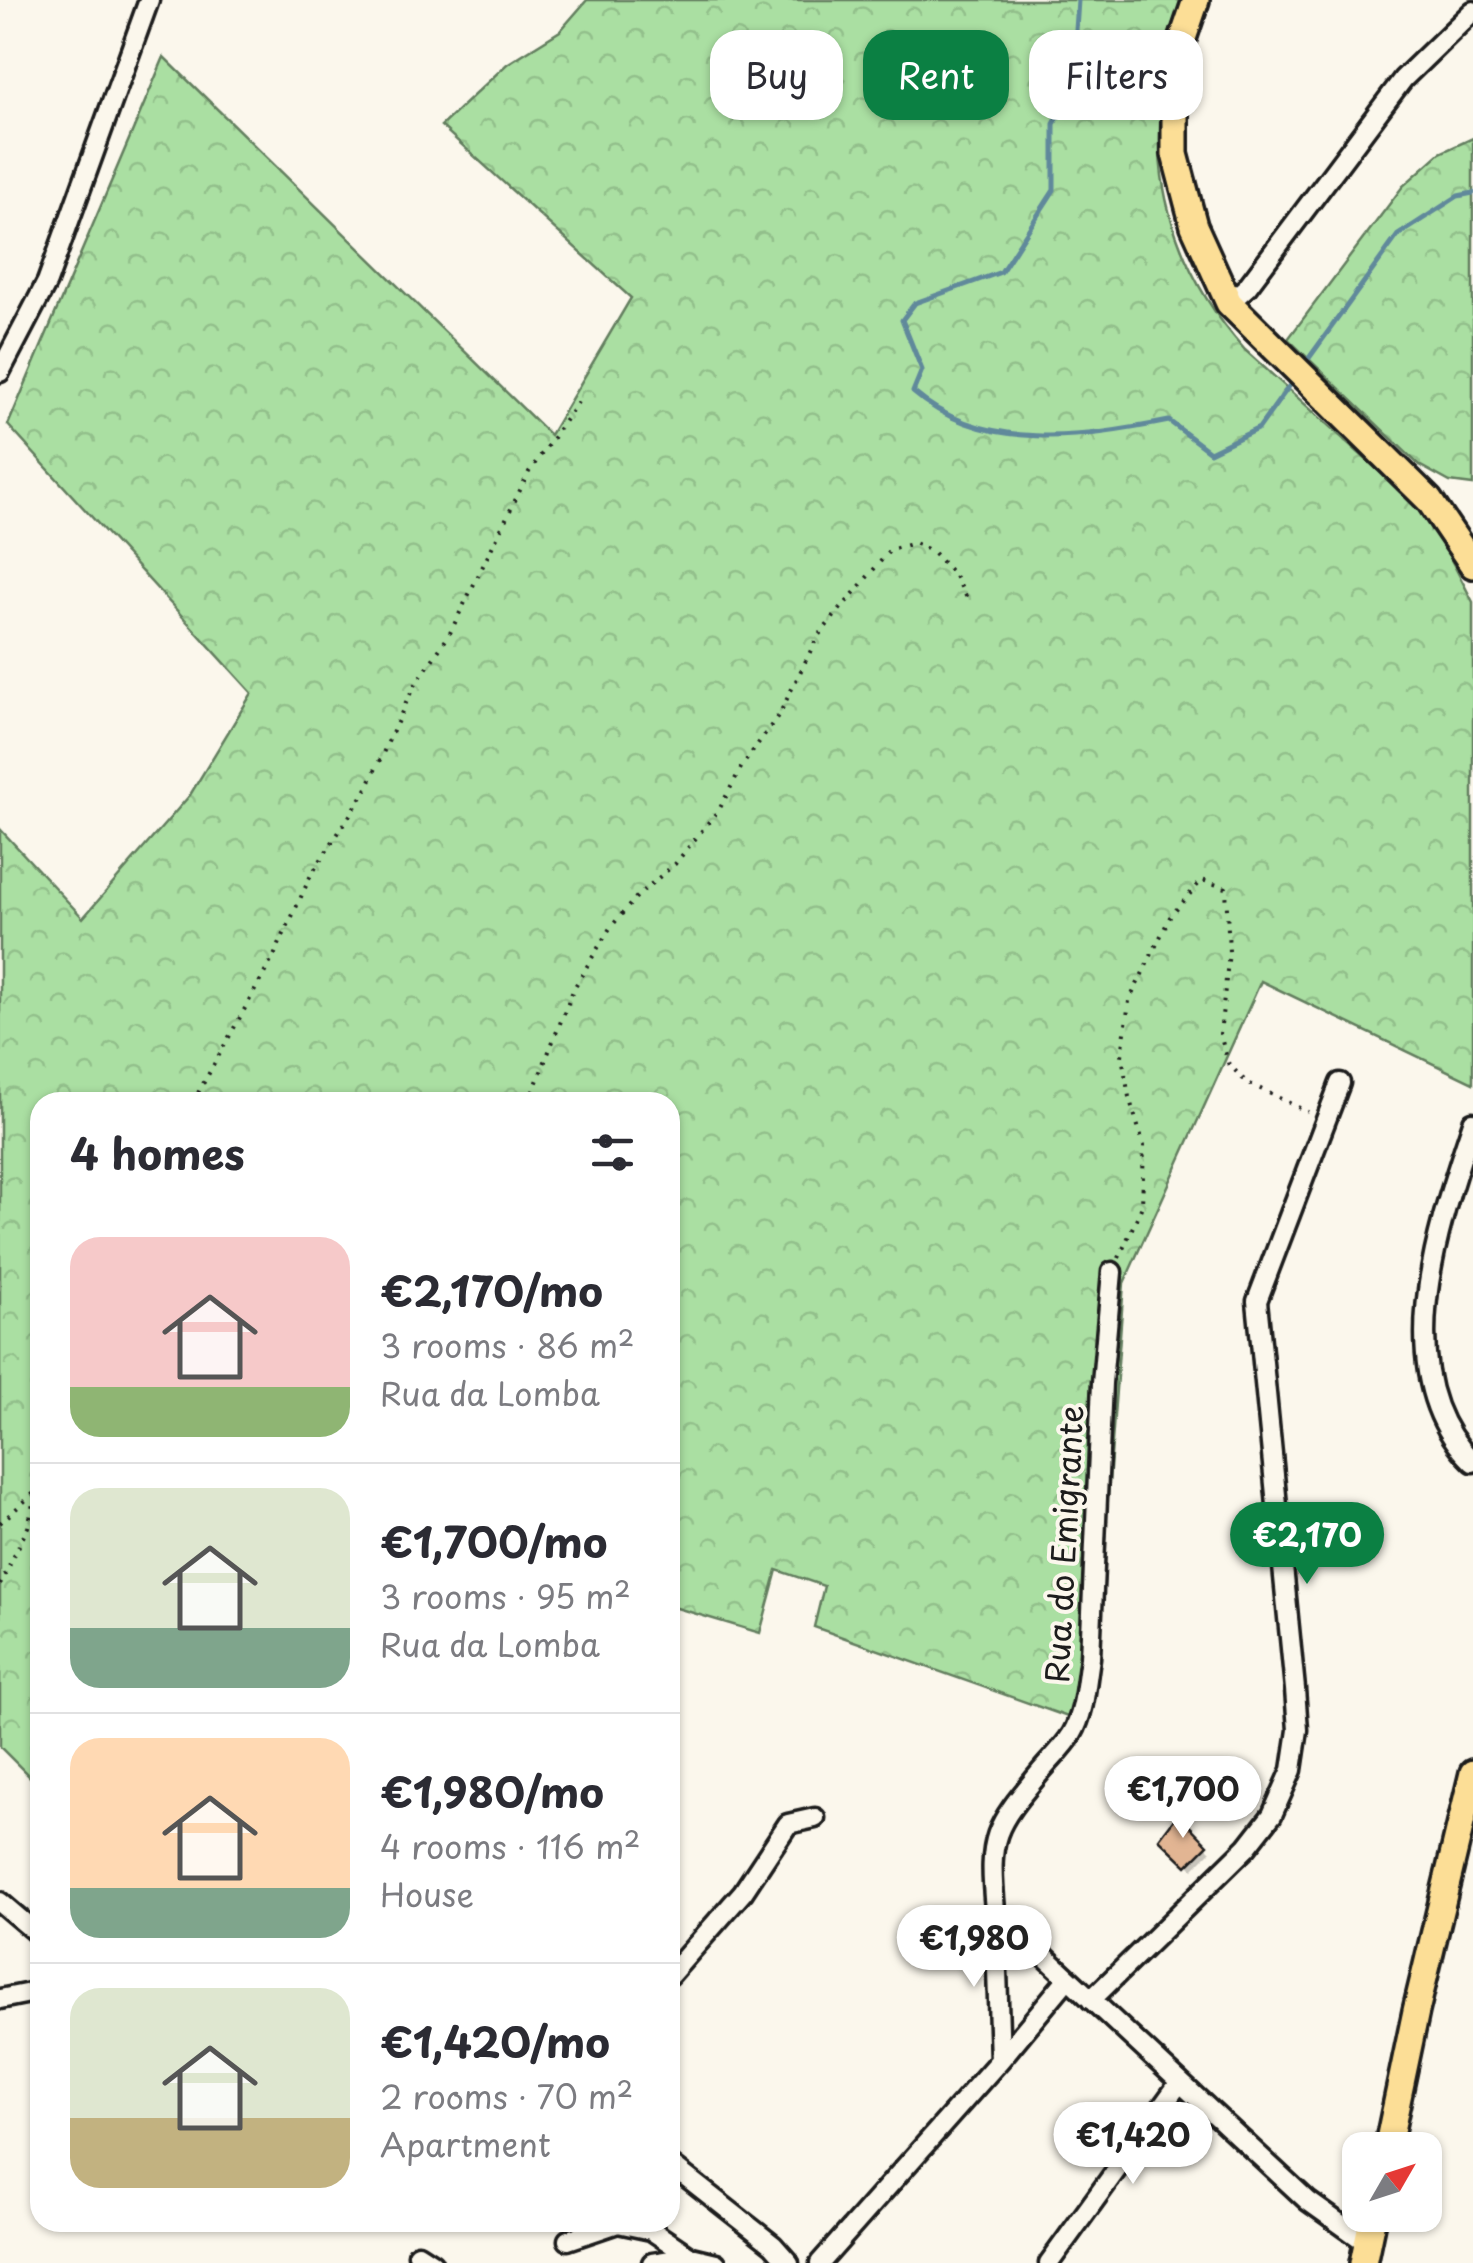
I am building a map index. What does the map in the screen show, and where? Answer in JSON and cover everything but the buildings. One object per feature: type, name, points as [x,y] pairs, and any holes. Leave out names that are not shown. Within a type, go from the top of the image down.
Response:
[{"type":"main road","points":[[1196,0],[1176,62],[1175,154],[1194,226],[1230,303],[1429,500],[1473,565]]},
{"type":"main road","points":[[1391,2132],[1473,1774]]},
{"type":"street","points":[[0,372],[46,282],[149,0]]},
{"type":"street","points":[[1230,303],[1247,287],[1403,79],[1473,11]]},
{"type":"street","points":[[1091,2000],[1247,1847],[1272,1815],[1292,1770],[1298,1730],[1258,1301],[1340,1083]]},
{"type":"street","points":[[1473,1122],[1426,1291],[1424,1328],[1432,1388],[1446,1428],[1473,1462]]},
{"type":"street","name":"Rua do Emigrante","points":[[1000,2060],[990,1861],[996,1832],[1010,1809],[1073,1733],[1084,1697],[1090,1658],[1102,1383],[1112,1272]]},
{"type":"street","points":[[680,1964],[743,1892],[788,1824],[815,1818]]},
{"type":"street","points":[[0,1902],[30,1928]]},
{"type":"street","points":[[995,1910],[1365,2253]]},
{"type":"street","points":[[820,2263],[1068,1978]]},
{"type":"street","points":[[0,1999],[30,1993]]},
{"type":"street","points":[[1049,2263],[1180,2082]]},
{"type":"street","points":[[680,2172],[773,2244],[789,2263]]},
{"type":"street","points":[[568,2240],[592,2232]]},
{"type":"street","points":[[653,2232],[691,2257],[716,2263]]},
{"type":"street","points":[[652,2263],[691,2257]]},
{"type":"path","points":[[199,1092],[274,956],[311,875],[366,792],[412,690],[449,635],[530,472],[578,402]]},
{"type":"path","points":[[534,1092],[574,988],[610,928],[639,894],[675,864],[720,808],[742,766],[780,713],[818,636],[890,550],[914,544],[932,551],[968,598]]},
{"type":"path","points":[[1112,1272],[1142,1206],[1144,1146],[1122,1056],[1129,1001],[1170,917],[1202,880],[1226,888],[1229,952],[1220,1034],[1228,1064],[1246,1082],[1279,1101],[1326,1120]]},
{"type":"path","points":[[0,1523],[30,1497]]},
{"type":"path","points":[[0,1585],[30,1516]]},
{"type":"green space","points":[[587,0],[1193,0],[1182,30],[1029,30],[1029,120],[1161,120],[1161,171],[1167,203],[1176,236],[1205,296],[1245,350],[1413,502],[1445,548],[1473,602],[1473,1083],[1261,981],[1124,1283],[1096,1655],[1082,1722],[814,1627],[824,1586],[777,1570],[760,1633],[680,1609],[680,1092],[30,1092],[30,1777],[0,1747],[0,829],[83,918],[190,795],[252,693],[8,425],[164,57],[550,435],[631,298],[441,126],[507,64],[560,31]]},
{"type":"green space","points":[[1473,138],[1473,485],[1450,482],[1419,465],[1288,339],[1403,186],[1440,153]]},
{"type":"waterway","points":[[1078,0],[1072,91],[1054,124],[1054,190],[1001,272],[915,303],[902,320],[922,370],[913,392],[971,425],[1036,436],[1103,432],[1169,421],[1210,452],[1259,428],[1295,378]]},
{"type":"waterway","points":[[1304,365],[1398,235],[1458,196],[1473,193]]}]
